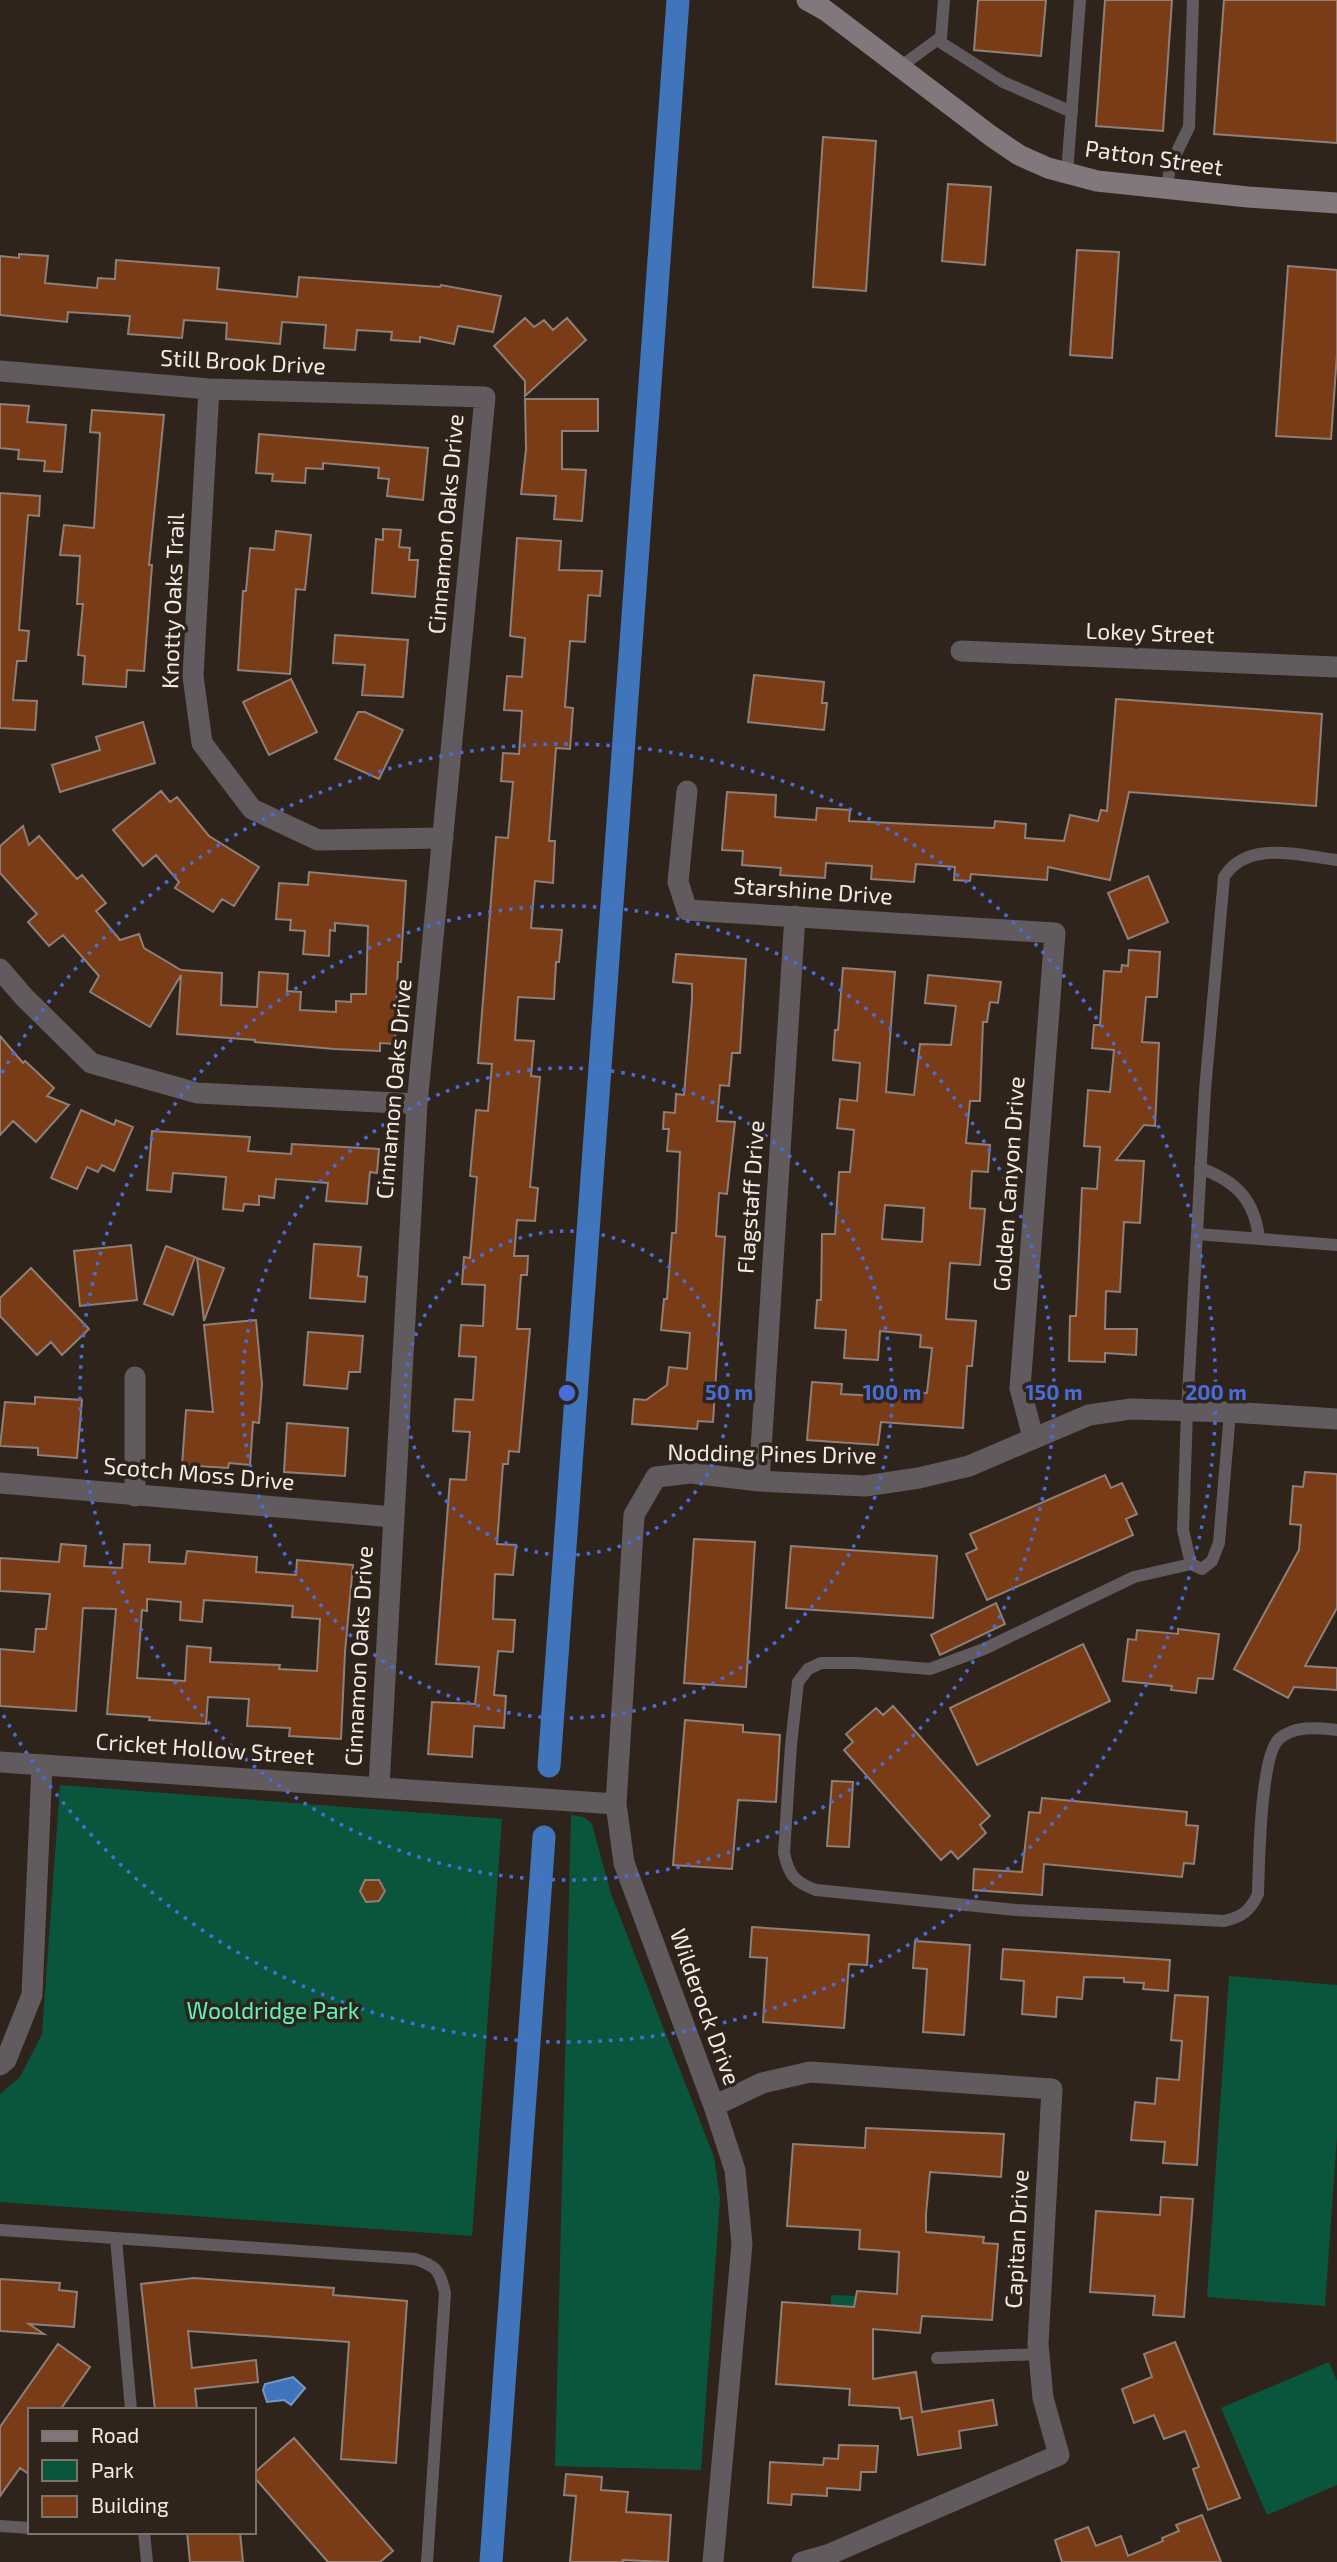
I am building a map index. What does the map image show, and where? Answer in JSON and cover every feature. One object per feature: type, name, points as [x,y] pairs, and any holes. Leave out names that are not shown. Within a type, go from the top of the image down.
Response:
[{"type":"street","name":"Patton Street","points":[[816,2],[943,101],[1019,155],[1097,181],[1337,203]]},
{"type":"street","name":"Still Brook Drive","points":[[0,371],[209,389],[485,397]]},
{"type":"street","name":"Knotty Oaks Trail","points":[[209,389],[193,676],[202,743],[252,809],[318,839],[443,838]]},
{"type":"street","name":"Cinnamon Oaks Drive","points":[[379,1786],[417,1104],[485,397]]},
{"type":"street","name":"Lokey Street","points":[[961,651],[1337,667]]},
{"type":"street","name":"Starshine Drive","points":[[687,791],[678,882],[687,909],[1055,933]]},
{"type":"street","name":"Flagstaff Drive","points":[[760,1481],[795,916]]},
{"type":"street","name":"Golden Canyon Drive","points":[[1033,1437],[1020,1388],[1055,933]]},
{"type":"street","points":[[0,969],[24,997],[91,1063],[197,1093],[417,1104]]},
{"type":"street","points":[[135,1377],[135,1496]]},
{"type":"street","name":"Nodding Pines Drive","points":[[656,1477],[691,1473],[760,1481],[864,1486],[919,1478],[969,1466],[1089,1415],[1131,1409],[1337,1419]]},
{"type":"street","name":"Wilderock Drive","points":[[656,1477],[634,1515],[616,1804],[624,1863],[735,2170],[741,2244],[713,2562]]},
{"type":"street","name":"Scotch Moss Drive","points":[[0,1483],[393,1517]]},
{"type":"street","name":"Cricket Hollow Street","points":[[0,1762],[616,1804]]},
{"type":"street","points":[[0,2065],[6,2060],[32,1995],[43,1766]]},
{"type":"street","name":"Capitan Drive","points":[[714,2106],[762,2083],[810,2072],[1052,2089],[1039,2354],[1043,2398],[1059,2455],[830,2554],[802,2562]]},
{"type":"lane","points":[[900,67],[941,37],[944,0]]},
{"type":"lane","points":[[1067,173],[1080,0]]},
{"type":"lane","points":[[1167,189],[1170,166],[1189,127],[1194,0]]},
{"type":"lane","points":[[937,40],[1003,82],[1072,112]]},
{"type":"lane","points":[[1191,1564],[1184,1530],[1187,1412],[1205,1090],[1224,877],[1231,866],[1244,858],[1263,852],[1337,860]]},
{"type":"lane","points":[[1200,1168],[1222,1176],[1236,1187],[1249,1204],[1257,1222],[1259,1239]]},
{"type":"lane","points":[[1197,1234],[1337,1245]]},
{"type":"lane","points":[[1230,1412],[1219,1543],[1212,1562],[1202,1569],[1191,1564],[1134,1577],[984,1649],[930,1669],[857,1663],[821,1663],[808,1669],[798,1682],[791,1745],[783,1853],[788,1869],[799,1884],[816,1890],[1016,1910],[1224,1921],[1236,1918],[1251,1909],[1258,1894],[1264,1791],[1273,1747],[1280,1738],[1293,1731],[1312,1728],[1337,1730]]},
{"type":"lane","points":[[0,2230],[415,2259],[430,2264],[441,2275],[445,2293],[427,2562]]},
{"type":"lane","points":[[116,2238],[131,2408]]},
{"type":"lane","points":[[937,2358],[1039,2354]]},
{"type":"lane","points":[[0,2526],[28,2528]]},
{"type":"lane","points":[[144,2534],[147,2562]]},
{"type":"green space","name":"Wooldridge Park","points":[[60,1785],[502,1819],[472,2236],[0,2202],[0,2094],[20,2077],[42,2034]]},
{"type":"green space","points":[[571,1815],[584,1817],[592,1824],[611,1894],[714,2157],[720,2198],[701,2470],[555,2466]]},
{"type":"green space","points":[[1229,1976],[1337,1985],[1337,2136],[1325,2306],[1207,2297]]},
{"type":"green space","points":[[831,2295],[856,2296],[855,2315],[831,2327]]},
{"type":"green space","points":[[1329,2362],[1337,2381],[1337,2485],[1267,2515],[1221,2408]]},
{"type":"water","points":[[293,2377],[305,2388],[291,2405],[284,2400],[267,2402],[263,2390],[265,2384]]},
{"type":"building","points":[[978,0],[1046,0],[1041,56],[974,50]]},
{"type":"building","points":[[1105,0],[1172,0],[1163,131],[1096,126]]},
{"type":"building","points":[[1224,0],[1337,0],[1337,143],[1214,134]]},
{"type":"building","points":[[823,137],[876,141],[866,291],[813,287]]},
{"type":"building","points":[[948,184],[991,187],[985,265],[942,261]]},
{"type":"building","points":[[1077,250],[1119,252],[1112,358],[1070,355]]},
{"type":"building","points":[[19,254],[48,256],[45,283],[97,288],[98,278],[115,279],[116,260],[219,268],[217,289],[297,297],[299,277],[441,285],[501,296],[493,332],[458,326],[454,344],[420,337],[420,342],[391,340],[392,332],[357,330],[355,350],[324,348],[326,325],[282,322],[280,344],[226,339],[227,323],[184,320],[182,338],[128,334],[130,316],[68,312],[67,322],[0,315],[0,256],[19,258]]},
{"type":"building","points":[[1288,266],[1337,270],[1337,354],[1331,439],[1276,436]]},
{"type":"building","points":[[525,318],[534,327],[544,320],[553,330],[567,318],[586,340],[525,396],[525,381],[494,346]]},
{"type":"building","points":[[525,399],[598,399],[598,431],[562,431],[562,469],[586,470],[582,521],[554,519],[556,496],[521,494],[526,449]]},
{"type":"building","points":[[0,404],[29,406],[27,422],[66,425],[62,472],[44,471],[45,461],[18,459],[19,450],[0,448]]},
{"type":"building","points":[[92,410],[164,415],[149,565],[152,565],[144,671],[127,670],[126,687],[83,684],[85,656],[78,655],[83,604],[77,604],[80,556],[60,555],[64,525],[94,528],[100,433],[90,432]]},
{"type":"building","points":[[259,434],[428,448],[423,500],[387,496],[389,479],[378,478],[379,468],[323,463],[323,469],[306,468],[305,483],[272,481],[273,474],[256,473]]},
{"type":"building","points":[[0,493],[40,496],[39,516],[28,515],[19,630],[29,631],[26,661],[17,661],[13,700],[37,701],[35,730],[0,728]]},
{"type":"building","points":[[383,529],[401,530],[399,547],[410,548],[409,560],[418,560],[415,597],[372,593],[376,539],[383,540]]},
{"type":"building","points":[[276,531],[311,535],[305,590],[296,589],[290,674],[238,670],[243,591],[246,591],[250,548],[274,550]]},
{"type":"building","points":[[517,538],[561,541],[559,570],[602,571],[600,596],[588,595],[585,642],[570,641],[565,707],[573,708],[570,749],[556,748],[549,841],[555,841],[553,883],[535,881],[531,928],[562,930],[559,962],[556,962],[554,999],[518,997],[515,1040],[534,1041],[531,1076],[540,1077],[530,1187],[538,1188],[535,1221],[517,1220],[514,1256],[528,1256],[527,1275],[521,1275],[517,1329],[530,1329],[519,1452],[509,1451],[508,1464],[503,1464],[497,1544],[516,1545],[513,1575],[495,1574],[493,1619],[515,1620],[513,1652],[498,1651],[494,1695],[506,1696],[504,1728],[474,1726],[472,1757],[428,1754],[432,1702],[475,1704],[479,1667],[436,1664],[450,1479],[466,1480],[470,1432],[453,1431],[455,1399],[473,1400],[476,1357],[459,1356],[461,1325],[483,1326],[485,1285],[462,1284],[464,1257],[470,1258],[477,1177],[470,1176],[476,1110],[488,1111],[492,1064],[478,1063],[496,837],[508,838],[513,782],[501,781],[503,753],[519,754],[522,711],[504,710],[507,676],[522,677],[525,638],[510,636]]},
{"type":"building","points":[[335,635],[408,640],[403,697],[362,695],[365,665],[333,663]]},
{"type":"building","points":[[754,675],[824,682],[822,703],[827,703],[824,730],[748,722]]},
{"type":"building","points":[[291,679],[317,732],[269,755],[243,702]]},
{"type":"building","points":[[1116,699],[1322,714],[1316,806],[1129,792],[1110,880],[1048,867],[1047,880],[971,874],[970,881],[954,880],[955,867],[916,864],[914,882],[871,879],[872,866],[826,863],[825,878],[780,875],[781,868],[742,865],[743,851],[722,850],[727,792],[776,795],[775,817],[816,820],[817,808],[850,810],[849,821],[994,828],[995,821],[1026,824],[1025,838],[1064,841],[1070,815],[1098,821],[1101,810],[1107,811]]},
{"type":"building","points":[[358,712],[365,712],[403,730],[379,779],[335,759]]},
{"type":"building","points":[[143,722],[155,763],[60,792],[52,765],[100,750],[96,737]]},
{"type":"building","points":[[161,791],[170,802],[177,797],[209,836],[259,867],[234,906],[222,899],[213,912],[175,888],[179,882],[156,855],[143,866],[113,830]]},
{"type":"building","points":[[23,826],[29,845],[39,836],[77,879],[82,875],[106,903],[96,911],[120,940],[139,934],[144,948],[181,970],[222,973],[221,1005],[257,1007],[259,972],[288,974],[287,991],[301,992],[300,1010],[336,1012],[336,1001],[351,1002],[351,994],[366,994],[368,926],[335,923],[335,931],[330,930],[329,956],[303,954],[305,931],[290,930],[291,920],[276,919],[279,883],[308,885],[309,872],[406,881],[401,962],[398,962],[395,1044],[380,1043],[380,1051],[334,1049],[177,1034],[181,975],[150,1027],[90,992],[99,976],[63,935],[49,946],[28,922],[37,914],[0,873],[0,846]]},
{"type":"building","points":[[1148,876],[1168,922],[1128,939],[1108,893]]},
{"type":"building","points":[[1129,950],[1160,952],[1157,997],[1146,997],[1142,1042],[1159,1043],[1155,1126],[1144,1125],[1116,1160],[1144,1161],[1140,1223],[1124,1222],[1120,1292],[1106,1291],[1105,1329],[1137,1329],[1136,1355],[1105,1353],[1105,1362],[1069,1361],[1070,1316],[1076,1316],[1082,1188],[1097,1189],[1100,1147],[1084,1146],[1088,1090],[1110,1092],[1114,1050],[1092,1048],[1094,1025],[1100,1025],[1104,971],[1121,972],[1122,965],[1128,966]]},
{"type":"building","points":[[676,954],[746,959],[740,1053],[732,1053],[729,1086],[720,1085],[717,1121],[735,1122],[727,1194],[719,1193],[716,1236],[725,1237],[713,1422],[698,1421],[697,1429],[632,1424],[634,1399],[646,1400],[667,1385],[669,1367],[687,1369],[690,1333],[661,1330],[664,1299],[667,1299],[672,1233],[676,1233],[680,1152],[667,1151],[669,1129],[663,1129],[664,1112],[675,1113],[676,1094],[684,1095],[692,1000],[692,984],[673,982]]},
{"type":"building","points":[[843,968],[895,972],[886,1092],[914,1095],[920,1044],[951,1045],[956,1006],[925,1003],[928,975],[1001,982],[998,1003],[990,1002],[987,1022],[983,1022],[980,1101],[970,1101],[966,1143],[990,1145],[988,1172],[972,1171],[970,1208],[985,1209],[980,1265],[950,1263],[946,1319],[976,1321],[972,1366],[967,1366],[963,1428],[881,1422],[878,1445],[807,1440],[812,1382],[842,1384],[841,1394],[896,1397],[897,1391],[927,1393],[932,1348],[920,1347],[921,1335],[880,1331],[878,1360],[844,1358],[846,1330],[815,1328],[817,1300],[821,1300],[822,1234],[835,1234],[839,1172],[850,1172],[854,1130],[837,1128],[840,1099],[857,1101],[860,1063],[833,1060],[835,1030],[838,1030]],"holes":[[[885,1205],[924,1208],[922,1242],[882,1239]]]},
{"type":"building","points":[[0,1036],[23,1063],[25,1061],[54,1088],[47,1096],[69,1105],[36,1142],[13,1121],[0,1135]]},
{"type":"building","points":[[81,1110],[114,1125],[116,1120],[133,1127],[114,1171],[102,1165],[98,1172],[87,1167],[77,1189],[51,1178]]},
{"type":"building","points":[[152,1131],[250,1137],[248,1151],[291,1154],[292,1144],[379,1149],[377,1173],[370,1172],[367,1204],[326,1201],[328,1183],[276,1179],[274,1198],[259,1196],[259,1205],[244,1204],[243,1211],[223,1209],[226,1177],[173,1173],[171,1192],[147,1190]]},
{"type":"building","points":[[314,1244],[361,1247],[358,1276],[367,1277],[365,1302],[310,1298]]},
{"type":"building","points":[[131,1245],[137,1300],[80,1306],[74,1251]]},
{"type":"building","points":[[166,1246],[195,1257],[173,1315],[144,1304]]},
{"type":"building","points":[[197,1258],[224,1268],[204,1321]]},
{"type":"building","points":[[31,1268],[89,1329],[62,1355],[51,1342],[37,1355],[0,1316],[0,1298]]},
{"type":"building","points":[[256,1320],[262,1384],[259,1423],[253,1422],[250,1465],[229,1463],[228,1468],[182,1465],[186,1410],[213,1412],[204,1325]]},
{"type":"building","points":[[308,1332],[363,1336],[360,1372],[349,1372],[347,1389],[304,1385]]},
{"type":"building","points":[[35,1397],[82,1400],[77,1458],[38,1455],[38,1448],[0,1446],[5,1402],[35,1404]]},
{"type":"building","points":[[287,1423],[348,1428],[345,1476],[284,1472]]},
{"type":"building","points":[[1305,1472],[1337,1474],[1337,1608],[1305,1666],[1337,1668],[1337,1690],[1294,1687],[1288,1698],[1234,1669],[1299,1550],[1301,1525],[1290,1524],[1293,1486],[1303,1487]]},
{"type":"building","points":[[1105,1475],[1111,1488],[1122,1483],[1137,1514],[1126,1519],[1133,1535],[987,1600],[966,1554],[977,1549],[970,1534]]},
{"type":"building","points":[[694,1539],[755,1542],[746,1687],[684,1683]]},
{"type":"building","points":[[61,1544],[86,1546],[84,1566],[122,1568],[124,1544],[150,1545],[149,1562],[185,1564],[187,1551],[257,1557],[256,1572],[296,1575],[297,1560],[353,1565],[341,1739],[289,1736],[290,1728],[247,1726],[249,1699],[208,1697],[206,1724],[107,1714],[116,1609],[83,1608],[76,1711],[0,1706],[0,1649],[34,1652],[36,1629],[46,1629],[50,1594],[0,1591],[0,1558],[59,1562]],"holes":[[[147,1599],[181,1602],[180,1620],[202,1622],[204,1600],[293,1606],[292,1617],[320,1619],[317,1671],[279,1669],[280,1665],[210,1662],[211,1648],[187,1646],[185,1681],[137,1678],[142,1610],[147,1611]]]},
{"type":"building","points":[[791,1546],[937,1556],[933,1618],[786,1608]]},
{"type":"building","points":[[996,1603],[1005,1624],[940,1655],[931,1635]]},
{"type":"building","points":[[1178,1629],[1219,1634],[1213,1679],[1198,1678],[1196,1693],[1171,1690],[1172,1686],[1123,1681],[1128,1639],[1136,1640],[1137,1630],[1178,1634]]},
{"type":"building","points":[[1083,1644],[1110,1701],[977,1765],[950,1708]]},
{"type":"building","points":[[893,1706],[990,1816],[980,1825],[986,1833],[958,1859],[951,1851],[941,1860],[844,1750],[853,1742],[846,1734],[876,1708],[883,1715]]},
{"type":"building","points":[[685,1720],[743,1725],[743,1732],[780,1735],[776,1802],[738,1800],[732,1869],[673,1865]]},
{"type":"building","points":[[832,1781],[853,1782],[849,1847],[827,1846]]},
{"type":"building","points":[[1042,1798],[1187,1812],[1186,1825],[1198,1826],[1194,1864],[1184,1863],[1182,1877],[1044,1864],[1042,1895],[973,1890],[974,1869],[1022,1872],[1029,1812],[1040,1813]]},
{"type":"building","points":[[365,1880],[379,1880],[385,1891],[379,1901],[366,1902],[360,1891]]},
{"type":"building","points":[[752,1927],[869,1935],[867,1965],[849,1964],[844,2028],[763,2022],[767,1958],[750,1957]]},
{"type":"building","points":[[915,1941],[970,1945],[964,2035],[923,2032],[927,1969],[913,1968]]},
{"type":"building","points":[[1003,1949],[1170,1960],[1168,1991],[1143,1989],[1144,1983],[1124,1982],[1124,1978],[1084,1977],[1082,1999],[1057,1997],[1056,2017],[1022,2014],[1024,1981],[1001,1979]]},
{"type":"building","points":[[1175,1995],[1208,1997],[1197,2165],[1163,2163],[1165,2142],[1131,2140],[1135,2102],[1155,2104],[1157,2078],[1179,2080],[1182,2041],[1171,2040]]},
{"type":"building","points":[[866,2128],[1004,2134],[1001,2177],[930,2172],[926,2214],[926,2232],[984,2237],[983,2243],[998,2244],[992,2320],[922,2316],[920,2333],[873,2329],[873,2379],[916,2372],[922,2412],[993,2400],[997,2425],[959,2431],[961,2448],[918,2455],[912,2417],[901,2419],[899,2408],[849,2405],[850,2389],[776,2384],[782,2302],[854,2307],[857,2291],[897,2294],[899,2252],[859,2249],[860,2230],[787,2226],[793,2144],[865,2148]]},
{"type":"building","points":[[1161,2197],[1193,2199],[1184,2317],[1153,2315],[1155,2296],[1090,2292],[1096,2211],[1160,2215]]},
{"type":"building","points":[[194,2278],[334,2288],[333,2295],[407,2301],[396,2463],[341,2459],[349,2342],[188,2331],[192,2368],[256,2360],[258,2382],[195,2389],[197,2408],[155,2408],[141,2284]]},
{"type":"building","points":[[0,2279],[60,2283],[59,2290],[77,2292],[74,2327],[29,2324],[44,2334],[0,2331]]},
{"type":"building","points":[[1175,2342],[1240,2498],[1208,2510],[1193,2469],[1199,2467],[1185,2431],[1164,2439],[1154,2415],[1134,2423],[1122,2389],[1152,2377],[1144,2354]]},
{"type":"building","points":[[58,2344],[90,2367],[61,2408],[28,2408],[28,2474],[20,2468],[0,2496],[0,2427]]},
{"type":"building","points":[[294,2438],[393,2551],[380,2562],[328,2562],[256,2479],[256,2471]]},
{"type":"building","points":[[839,2445],[878,2446],[876,2472],[861,2472],[860,2490],[827,2488],[827,2496],[792,2494],[791,2505],[768,2503],[770,2462],[823,2465],[824,2458],[838,2459]]},
{"type":"building","points":[[566,2474],[602,2477],[601,2490],[628,2492],[626,2512],[671,2515],[668,2562],[570,2562],[576,2496],[564,2495]]},
{"type":"building","points":[[1202,2515],[1221,2562],[1062,2562],[1055,2540],[1088,2527],[1096,2546],[1121,2536],[1128,2556],[1179,2531],[1176,2525]]},
{"type":"building","points":[[187,2534],[240,2534],[243,2562],[190,2562]]},
{"type":"waterway","points":[[549,1766],[678,0]]},
{"type":"waterway","points":[[491,2562],[544,1837]]}]
